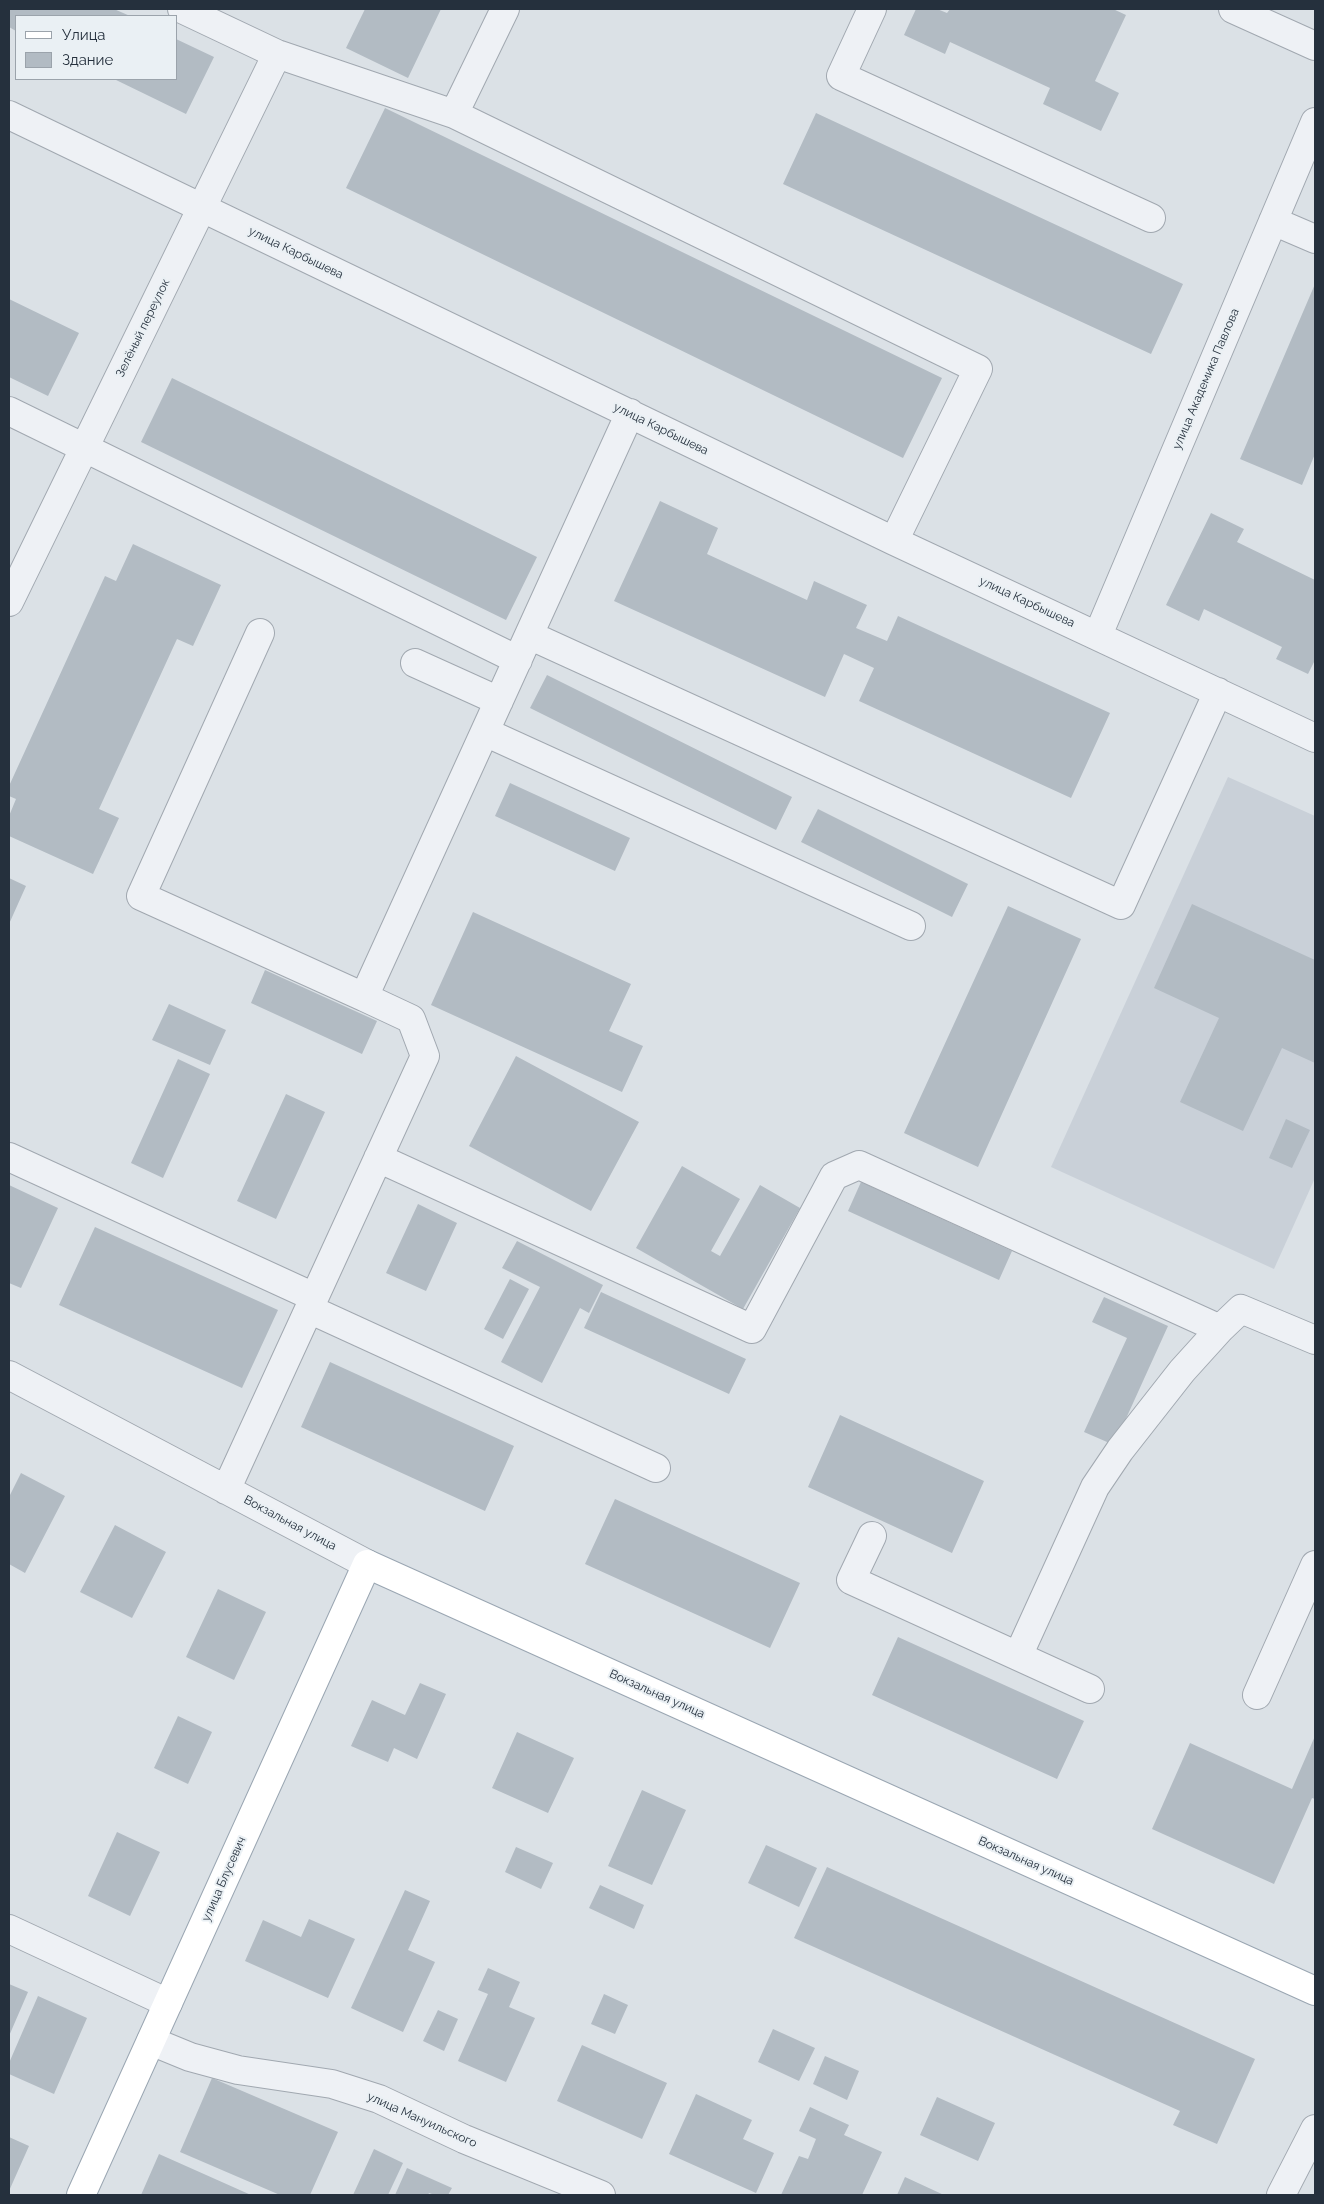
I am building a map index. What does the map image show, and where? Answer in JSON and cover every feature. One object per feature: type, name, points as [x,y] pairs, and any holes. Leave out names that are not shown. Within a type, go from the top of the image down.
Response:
[{"type":"main road","name":"Вокзальная улица","points":[[368,1564],[1315,1991]]},
{"type":"main road","name":"улица Блусевич","points":[[81,2195],[368,1564]]},
{"type":"street","points":[[182,9],[277,54],[454,114],[978,369],[894,541]]},
{"type":"street","points":[[454,114],[505,9]]},
{"type":"street","points":[[872,9],[841,76],[1151,218]]},
{"type":"street","points":[[1232,9],[1315,46]]},
{"type":"street","name":"Зелёный переулок","points":[[9,602],[277,54]]},
{"type":"street","name":"улица Карбышева","points":[[9,115],[894,541],[1315,738]]},
{"type":"street","name":"улица Академика Павлова","points":[[1098,635],[1315,122]]},
{"type":"street","points":[[1273,221],[1315,240]]},
{"type":"street","points":[[9,411],[518,660]]},
{"type":"street","points":[[364,997],[630,413]]},
{"type":"street","points":[[226,1490],[425,1056],[411,1019],[141,896],[260,633]]},
{"type":"street","points":[[529,635],[1121,905],[1218,692]]},
{"type":"street","points":[[415,663],[499,701]]},
{"type":"street","points":[[485,732],[911,926]]},
{"type":"street","points":[[9,1158],[656,1468]]},
{"type":"street","points":[[378,1158],[752,1329],[834,1176],[859,1165],[1220,1329]]},
{"type":"street","points":[[1018,1656],[1095,1488],[1120,1450],[1177,1378],[1220,1329],[1241,1309],[1315,1340]]},
{"type":"street","name":"Вокзальная улица","points":[[9,1375],[368,1564]]},
{"type":"street","points":[[872,1536],[851,1580],[1090,1689]]},
{"type":"street","points":[[1257,1695],[1315,1565]]},
{"type":"street","points":[[9,1929],[168,2002]]},
{"type":"street","name":"улица Мануильского","points":[[151,2041],[190,2058],[238,2070],[332,2084],[379,2098],[464,2139],[601,2195]]},
{"type":"street","points":[[1281,2195],[1315,2129]]},
{"type":"shaded area","points":[[1228,777],[1315,816],[1315,1178],[1274,1269],[1051,1167]]},
{"type":"building","points":[[9,9],[114,9],[128,15],[15,15],[15,30],[9,27]]},
{"type":"building","points":[[365,9],[441,9],[408,78],[346,48]]},
{"type":"building","points":[[916,9],[937,9],[947,13],[950,9],[1113,9],[1126,15],[1095,81],[1119,93],[1101,131],[1043,104],[1050,88],[950,42],[945,54],[904,35]]},
{"type":"building","points":[[178,40],[214,57],[186,114],[116,80],[178,80]]},
{"type":"building","points":[[385,108],[942,378],[903,458],[346,188]]},
{"type":"building","points":[[816,113],[1183,284],[1151,354],[783,184]]},
{"type":"building","points":[[1315,284],[1315,454],[1302,485],[1240,459]]},
{"type":"building","points":[[9,299],[79,333],[48,396],[9,377]]},
{"type":"building","points":[[172,378],[537,557],[506,620],[141,442]]},
{"type":"building","points":[[660,501],[718,528],[707,554],[807,600],[814,581],[867,605],[856,628],[887,641],[898,616],[1110,713],[1071,798],[859,701],[874,668],[844,654],[825,697],[614,601]]},
{"type":"building","points":[[1211,513],[1244,529],[1237,542],[1315,580],[1315,660],[1308,674],[1276,659],[1282,647],[1204,609],[1199,621],[1166,605]]},
{"type":"building","points":[[133,544],[221,585],[193,646],[177,639],[99,809],[119,818],[93,874],[9,836],[9,816],[16,799],[9,796],[9,786],[105,576],[116,581]]},
{"type":"building","points":[[547,675],[792,797],[776,830],[530,708]]},
{"type":"building","points":[[510,783],[630,838],[615,871],[495,816]]},
{"type":"building","points":[[818,809],[968,884],[952,917],[801,842]]},
{"type":"building","points":[[9,878],[26,886],[9,924]]},
{"type":"building","points":[[1192,904],[1315,960],[1315,1063],[1282,1048],[1243,1131],[1180,1102],[1219,1018],[1154,988]]},
{"type":"building","points":[[1008,906],[1081,939],[978,1167],[904,1133]]},
{"type":"building","points":[[473,912],[631,984],[609,1031],[643,1046],[622,1092],[431,1005]]},
{"type":"building","points":[[265,970],[377,1021],[362,1054],[251,1003]]},
{"type":"building","points":[[169,1004],[226,1030],[210,1065],[152,1040]]},
{"type":"building","points":[[516,1056],[639,1122],[591,1211],[469,1146]]},
{"type":"building","points":[[178,1059],[210,1074],[163,1178],[131,1163]]},
{"type":"building","points":[[286,1094],[325,1112],[276,1219],[237,1201]]},
{"type":"building","points":[[1286,1119],[1310,1130],[1292,1168],[1269,1158]]},
{"type":"building","points":[[682,1166],[740,1199],[711,1251],[720,1256],[760,1185],[800,1208],[743,1309],[636,1248]]},
{"type":"building","points":[[861,1182],[1012,1251],[999,1280],[848,1211]]},
{"type":"building","points":[[9,1185],[58,1208],[21,1288],[9,1283]]},
{"type":"building","points":[[418,1204],[457,1223],[426,1291],[386,1273]]},
{"type":"building","points":[[95,1227],[278,1310],[242,1388],[59,1305]]},
{"type":"building","points":[[517,1241],[603,1285],[589,1313],[580,1308],[542,1383],[501,1362],[540,1287],[502,1268]]},
{"type":"building","points":[[510,1279],[529,1289],[503,1339],[484,1329]]},
{"type":"building","points":[[601,1292],[746,1359],[729,1394],[584,1328]]},
{"type":"building","points":[[1104,1297],[1168,1326],[1114,1445],[1084,1432],[1127,1338],[1092,1322]]},
{"type":"building","points":[[330,1362],[514,1446],[485,1511],[301,1427]]},
{"type":"building","points":[[840,1415],[984,1481],[952,1553],[808,1487]]},
{"type":"building","points":[[21,1473],[65,1496],[25,1573],[9,1564],[9,1497]]},
{"type":"building","points":[[615,1499],[800,1583],[770,1648],[585,1564]]},
{"type":"building","points":[[115,1525],[166,1552],[132,1618],[80,1592]]},
{"type":"building","points":[[218,1589],[266,1612],[234,1680],[186,1657]]},
{"type":"building","points":[[898,1637],[1084,1721],[1057,1779],[872,1695]]},
{"type":"building","points":[[420,1683],[446,1694],[417,1759],[394,1748],[388,1762],[351,1746],[372,1700],[405,1715]]},
{"type":"building","points":[[178,1716],[212,1732],[188,1784],[154,1768]]},
{"type":"building","points":[[517,1732],[574,1758],[548,1813],[492,1788]]},
{"type":"building","points":[[1315,1736],[1315,1799],[1312,1798],[1274,1884],[1152,1829],[1190,1743],[1292,1789]]},
{"type":"building","points":[[642,1790],[686,1810],[652,1885],[608,1866]]},
{"type":"building","points":[[117,1832],[160,1852],[130,1916],[88,1896]]},
{"type":"building","points":[[766,1845],[817,1868],[799,1907],[748,1883]]},
{"type":"building","points":[[516,1847],[553,1863],[541,1889],[505,1872]]},
{"type":"building","points":[[827,1867],[1255,2059],[1217,2144],[1173,2125],[1180,2111],[794,1938]]},
{"type":"building","points":[[600,1885],[644,1905],[634,1929],[589,1908]]},
{"type":"building","points":[[405,1890],[430,1901],[408,1950],[435,1962],[403,2032],[351,2008]]},
{"type":"building","points":[[309,1919],[355,1939],[328,1998],[245,1961],[263,1920],[301,1937]]},
{"type":"building","points":[[488,1968],[520,1982],[509,2007],[535,2018],[506,2082],[458,2061],[488,1994],[478,1990]]},
{"type":"building","points":[[9,1984],[28,1992],[9,2036]]},
{"type":"building","points":[[604,1994],[628,2005],[615,2034],[591,2024]]},
{"type":"building","points":[[38,1996],[87,2018],[54,2094],[9,2074],[9,2063]]},
{"type":"building","points":[[438,2010],[458,2019],[444,2051],[423,2041]]},
{"type":"building","points":[[773,2029],[815,2048],[799,2081],[758,2062]]},
{"type":"building","points":[[582,2045],[667,2083],[642,2139],[557,2101]]},
{"type":"building","points":[[825,2056],[859,2071],[847,2100],[813,2084]]},
{"type":"building","points":[[212,2078],[338,2132],[310,2195],[280,2195],[180,2152]]},
{"type":"building","points":[[696,2094],[752,2120],[743,2139],[774,2153],[756,2193],[669,2154]]},
{"type":"building","points":[[937,2097],[995,2123],[978,2161],[920,2135]]},
{"type":"building","points":[[810,2107],[849,2125],[844,2135],[882,2152],[862,2195],[781,2195],[799,2156],[808,2159],[816,2139],[799,2131]]},
{"type":"building","points":[[9,2137],[29,2146],[9,2191]]},
{"type":"building","points":[[374,2149],[403,2163],[388,2195],[353,2195]]},
{"type":"building","points":[[159,2154],[251,2195],[141,2195]]},
{"type":"building","points":[[407,2168],[452,2188],[448,2195],[429,2193],[428,2195],[395,2195]]},
{"type":"building","points":[[905,2177],[944,2195],[897,2195]]}]
